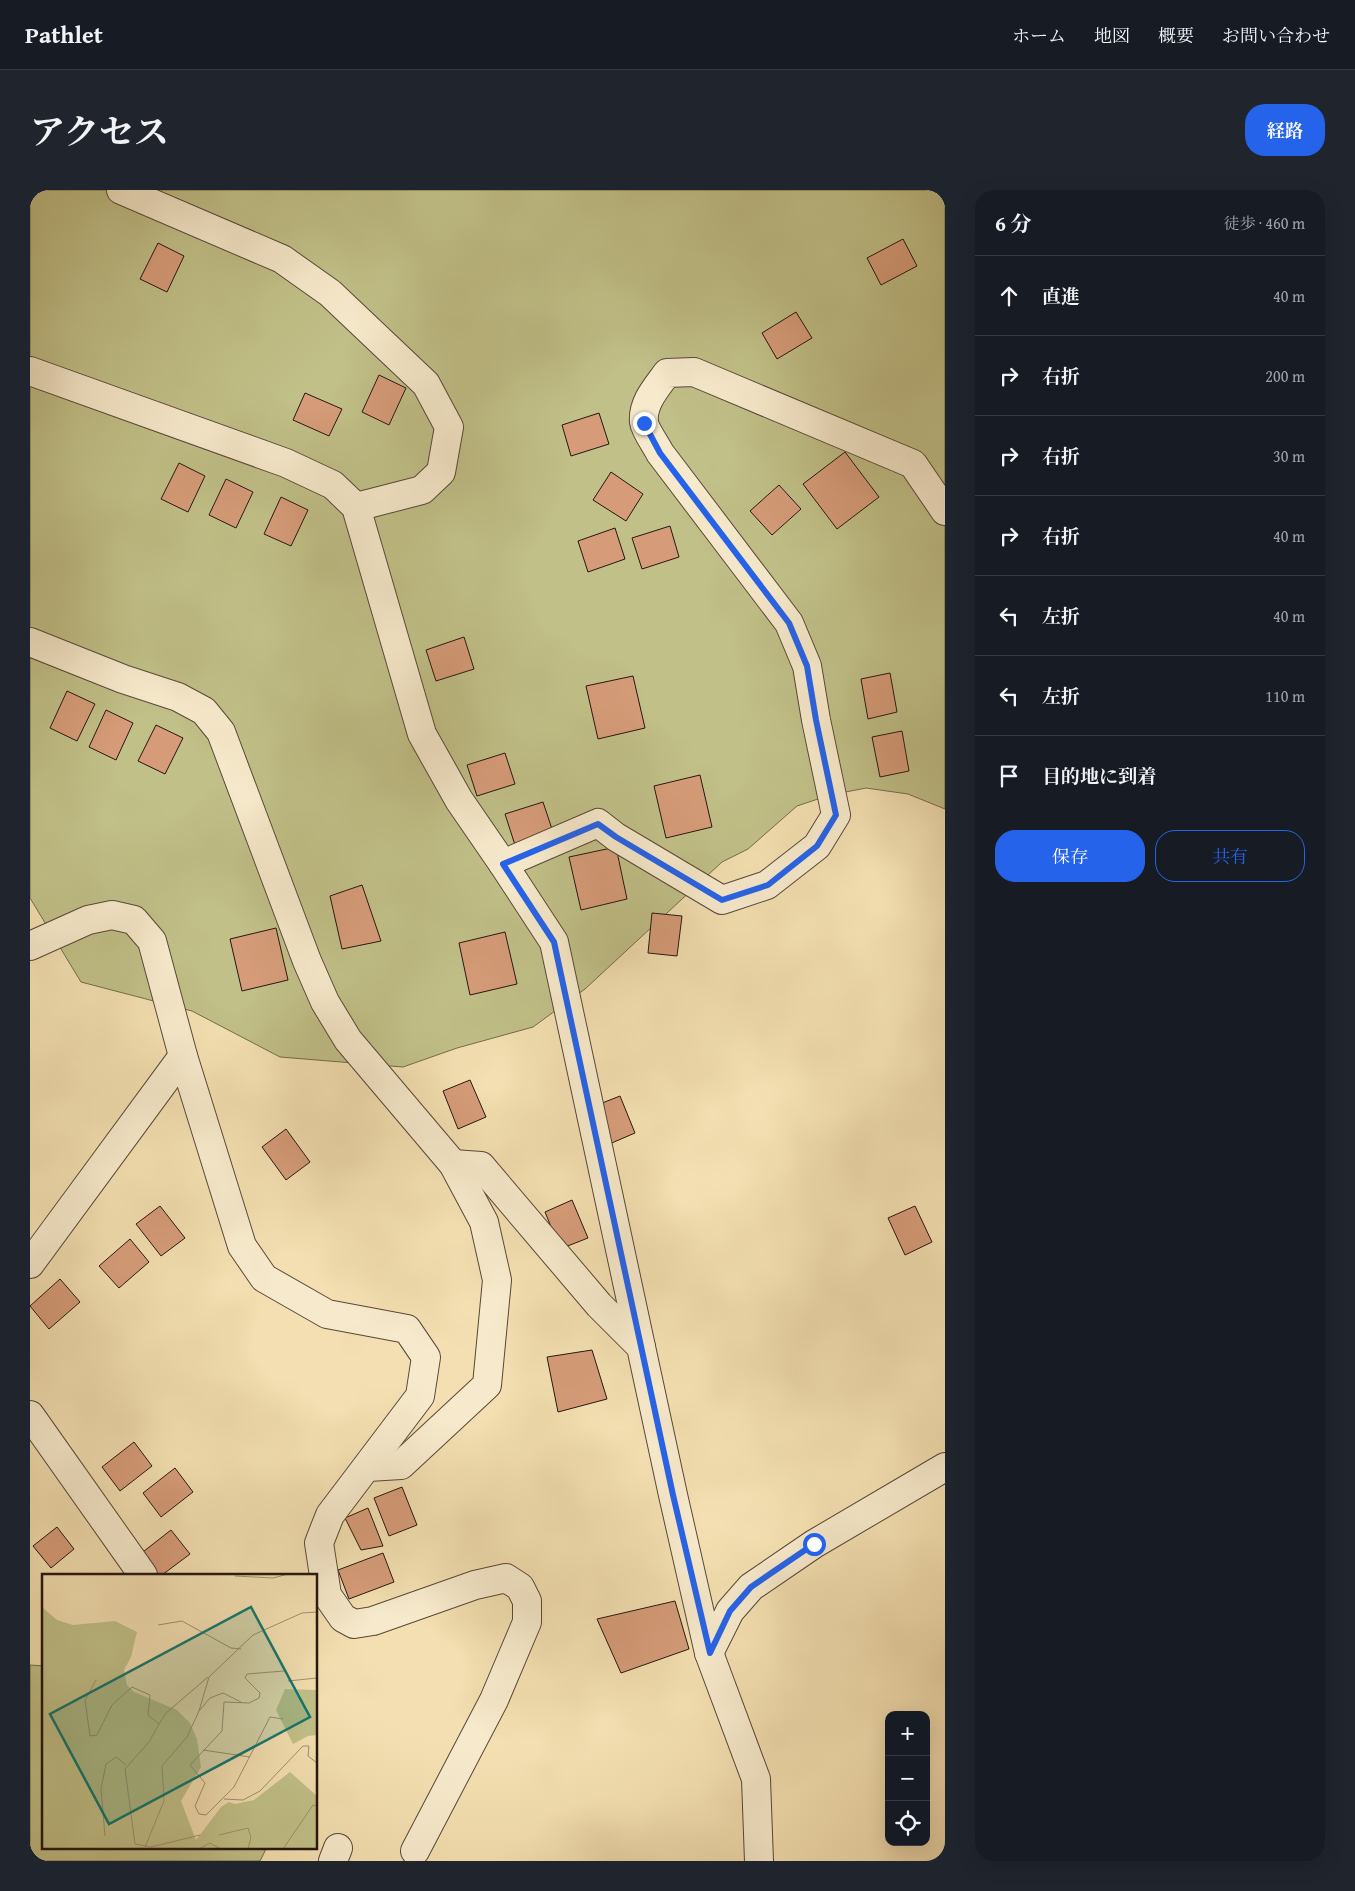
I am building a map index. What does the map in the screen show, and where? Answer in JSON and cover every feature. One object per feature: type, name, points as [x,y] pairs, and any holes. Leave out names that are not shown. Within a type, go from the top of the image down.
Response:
[{"type":"street","points":[[121,190],[282,259],[330,293],[426,384],[449,427],[441,472],[422,490],[356,507]]},
{"type":"street","points":[[30,371],[286,463],[333,485],[356,507],[422,734],[458,800],[554,942],[641,1347],[710,1653],[756,1779],[759,1861]]},
{"type":"street","points":[[503,864],[598,824],[616,837],[722,900],[768,885],[817,846],[836,815],[807,666],[789,623],[660,453],[644,423],[646,405],[654,390],[667,373],[694,372],[913,464],[945,510]]},
{"type":"street","points":[[30,642],[123,679],[178,697],[204,711],[221,732],[307,960],[325,1002],[348,1040],[453,1164],[484,1222],[497,1280],[487,1385],[401,1466],[368,1467]]},
{"type":"street","points":[[30,946],[88,920],[112,914],[134,920],[152,941],[182,1056],[242,1246],[264,1278],[327,1314],[406,1328],[426,1358],[420,1396],[330,1515],[319,1543],[327,1595],[343,1618],[354,1624],[373,1621],[474,1585],[506,1578],[520,1587],[527,1602],[527,1622],[494,1700],[415,1850]]},
{"type":"street","points":[[30,1264],[182,1056]]},
{"type":"street","points":[[453,1164],[481,1166],[598,1305],[641,1347]]},
{"type":"street","points":[[30,1415],[142,1574]]},
{"type":"street","points":[[710,1653],[730,1611],[751,1587],[814,1544],[945,1467]]},
{"type":"shaded area","points":[[30,190],[945,190],[945,809],[908,794],[866,788],[830,795],[797,806],[748,849],[722,862],[585,989],[533,1027],[457,1048],[403,1067],[280,1057],[192,1011],[81,982],[30,898]]},
{"type":"shaded area","points":[[30,1665],[42,1666],[42,1848],[266,1848],[260,1861],[30,1861]]},
{"type":"building","points":[[903,239],[917,266],[881,285],[867,258]]},
{"type":"building","points":[[158,243],[184,256],[167,292],[140,279]]},
{"type":"building","points":[[796,312],[812,338],[777,359],[762,333]]},
{"type":"building","points":[[379,375],[406,388],[389,425],[362,412]]},
{"type":"building","points":[[305,393],[342,409],[329,436],[293,420]]},
{"type":"building","points":[[599,413],[609,444],[571,456],[562,425]]},
{"type":"building","points":[[845,452],[879,497],[837,529],[803,484]]},
{"type":"building","points":[[179,463],[205,476],[188,512],[161,499]]},
{"type":"building","points":[[611,472],[643,494],[626,521],[593,500]]},
{"type":"building","points":[[226,479],[253,492],[236,528],[209,515]]},
{"type":"building","points":[[779,485],[801,509],[772,535],[750,511]]},
{"type":"building","points":[[281,497],[308,510],[291,546],[264,534]]},
{"type":"building","points":[[670,526],[679,557],[642,569],[632,538]]},
{"type":"building","points":[[615,528],[625,559],[588,572],[578,541]]},
{"type":"building","points":[[464,637],[474,669],[436,681],[426,650]]},
{"type":"building","points":[[890,673],[897,712],[868,719],[861,679]]},
{"type":"building","points":[[633,676],[645,728],[598,739],[586,686]]},
{"type":"building","points":[[67,691],[95,704],[77,741],[50,728]]},
{"type":"building","points":[[106,710],[133,723],[116,760],[89,747]]},
{"type":"building","points":[[156,725],[183,738],[165,774],[138,761]]},
{"type":"building","points":[[902,731],[909,771],[880,777],[872,737]]},
{"type":"building","points":[[505,753],[515,784],[477,796],[467,765]]},
{"type":"building","points":[[700,775],[712,827],[666,838],[654,786]]},
{"type":"building","points":[[543,802],[553,832],[515,845],[505,814]]},
{"type":"building","points":[[616,847],[627,899],[581,910],[569,857]]},
{"type":"building","points":[[362,885],[381,941],[342,949],[330,896]]},
{"type":"building","points":[[652,913],[682,916],[677,956],[648,953]]},
{"type":"building","points":[[276,928],[288,980],[242,991],[230,939]]},
{"type":"building","points":[[505,932],[517,984],[470,995],[459,943]]},
{"type":"building","points":[[470,1080],[486,1117],[458,1129],[443,1091]]},
{"type":"building","points":[[620,1096],[635,1133],[607,1145],[592,1107]]},
{"type":"building","points":[[286,1129],[310,1162],[286,1180],[262,1147]]},
{"type":"building","points":[[572,1200],[588,1238],[560,1249],[545,1212]]},
{"type":"building","points":[[160,1206],[185,1238],[161,1256],[136,1224]]},
{"type":"building","points":[[915,1206],[932,1242],[905,1255],[888,1218]]},
{"type":"building","points":[[130,1239],[149,1262],[119,1288],[99,1266]]},
{"type":"building","points":[[60,1279],[80,1302],[49,1329],[30,1306]]},
{"type":"building","points":[[592,1350],[607,1399],[558,1412],[547,1357]]},
{"type":"building","points":[[134,1442],[152,1466],[120,1491],[102,1467]]},
{"type":"building","points":[[175,1468],[193,1492],[161,1517],[143,1493]]},
{"type":"building","points":[[402,1487],[417,1525],[389,1536],[374,1498]]},
{"type":"building","points":[[368,1508],[383,1546],[361,1550],[345,1518]]},
{"type":"building","points":[[57,1527],[74,1549],[51,1568],[33,1546]]},
{"type":"building","points":[[171,1530],[190,1554],[163,1574],[154,1574],[139,1555]]},
{"type":"building","points":[[383,1553],[394,1582],[349,1599],[338,1570]]},
{"type":"building","points":[[675,1601],[689,1649],[621,1673],[597,1619]]},
{"type":"route","points":[[644,423],[660,453],[789,623],[807,666],[836,815],[817,846],[768,885],[722,900],[616,837],[598,824],[503,864],[554,942],[673,1495],[710,1653],[730,1611],[751,1587],[814,1544]]}]
